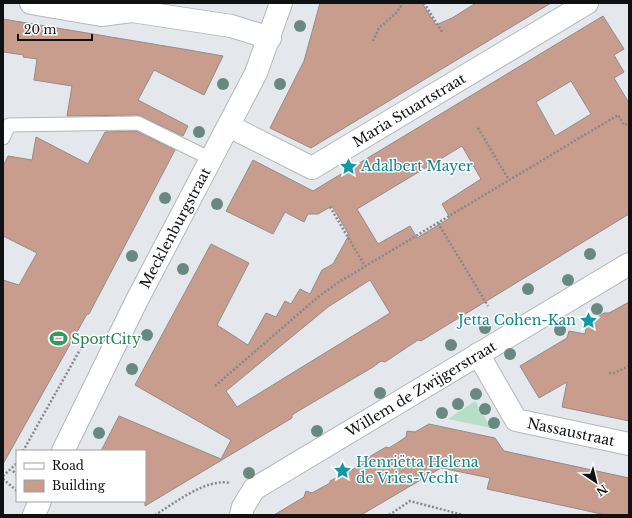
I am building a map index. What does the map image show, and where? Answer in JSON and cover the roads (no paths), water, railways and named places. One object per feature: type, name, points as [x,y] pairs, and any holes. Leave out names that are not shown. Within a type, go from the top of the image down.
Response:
[{"type":"street","points":[[31,3],[100,15],[132,11],[231,26],[270,38]]},
{"type":"street","name":"Mecklenburgstraat","points":[[63,450],[137,300],[256,73],[270,38],[281,3]]},
{"type":"street","name":"Maria Stuartstraat","points":[[229,126],[312,168],[587,3]]},
{"type":"street","name":"Willem de Zwijgerstraat","points":[[241,515],[243,507],[254,489],[629,264]]},
{"type":"street","name":"Nassaustraat","points":[[478,354],[516,420],[629,444]]},
{"type":"street","points":[[34,515],[40,502]]},
{"type":"lane","points":[[3,138],[9,125],[138,123],[211,159]]},
{"type":"place","name":"Adalbert Mayer","points":[[348,166]]},
{"type":"place","name":"Jetta Cohen-Kan","points":[[589,320]]},
{"type":"place","name":"SportCity","points":[[58,339]]},
{"type":"place","name":"Henriëtta Helena de Vries-Vecht","points":[[343,470]]}]
